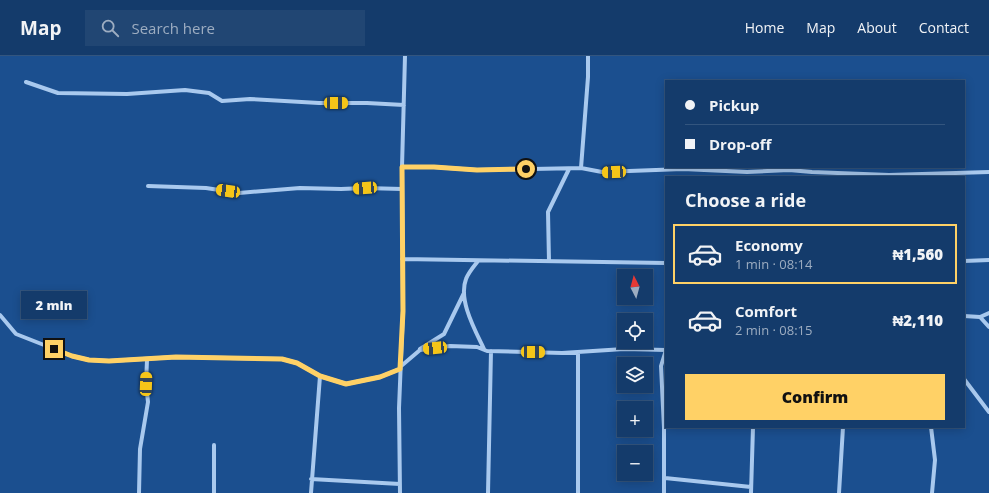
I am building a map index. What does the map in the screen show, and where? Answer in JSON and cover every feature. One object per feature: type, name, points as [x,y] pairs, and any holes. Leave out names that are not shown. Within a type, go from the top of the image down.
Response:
[{"type":"street","points":[[400,493],[399,408],[403,311],[402,167],[405,56]]},
{"type":"street","points":[[581,168],[588,77],[588,56]]},
{"type":"street","points":[[26,82],[58,93],[127,94],[185,90],[209,93],[222,101],[250,99],[320,103],[404,105]]},
{"type":"street","points":[[402,167],[434,167],[477,170],[581,168],[602,172],[684,169],[747,172],[789,170],[818,173],[889,175],[989,172]]},
{"type":"street","points":[[549,261],[548,212],[569,168]]},
{"type":"street","points":[[148,186],[206,188],[239,193],[300,188],[402,189]]},
{"type":"street","points":[[402,259],[665,263]]},
{"type":"street","points":[[965,261],[989,260]]},
{"type":"street","points":[[478,261],[466,279],[464,292],[466,310],[484,350]]},
{"type":"street","points":[[0,315],[16,334],[72,356],[89,360],[147,360],[176,357],[282,359],[297,363],[320,376],[346,384],[380,377],[400,368],[420,350],[444,334],[464,292]]},
{"type":"street","points":[[965,316],[980,317],[989,313]]},
{"type":"street","points":[[980,317],[989,327]]},
{"type":"street","points":[[420,350],[457,346],[477,347],[491,351],[578,352],[624,349],[665,350]]},
{"type":"street","points":[[488,493],[491,351]]},
{"type":"street","points":[[578,352],[578,493]]},
{"type":"street","points":[[664,493],[664,428],[661,366],[665,353]]},
{"type":"street","points":[[139,493],[140,449],[148,402],[146,384],[147,360]]},
{"type":"street","points":[[311,493],[320,376]]},
{"type":"street","points":[[965,380],[989,412]]},
{"type":"street","points":[[751,493],[753,428]]},
{"type":"street","points":[[839,493],[843,428]]},
{"type":"street","points":[[931,428],[935,460],[932,493]]},
{"type":"street","points":[[214,445],[214,493]]},
{"type":"street","points":[[664,478],[752,487]]},
{"type":"street","points":[[311,479],[400,484]]},
{"type":"route","points":[[54,349],[72,356],[89,360],[109,361],[147,360],[153,358],[176,357],[255,360],[282,359],[297,363],[320,376],[346,384],[380,377],[400,369],[403,311],[402,167],[434,167],[477,170],[526,169]]}]
